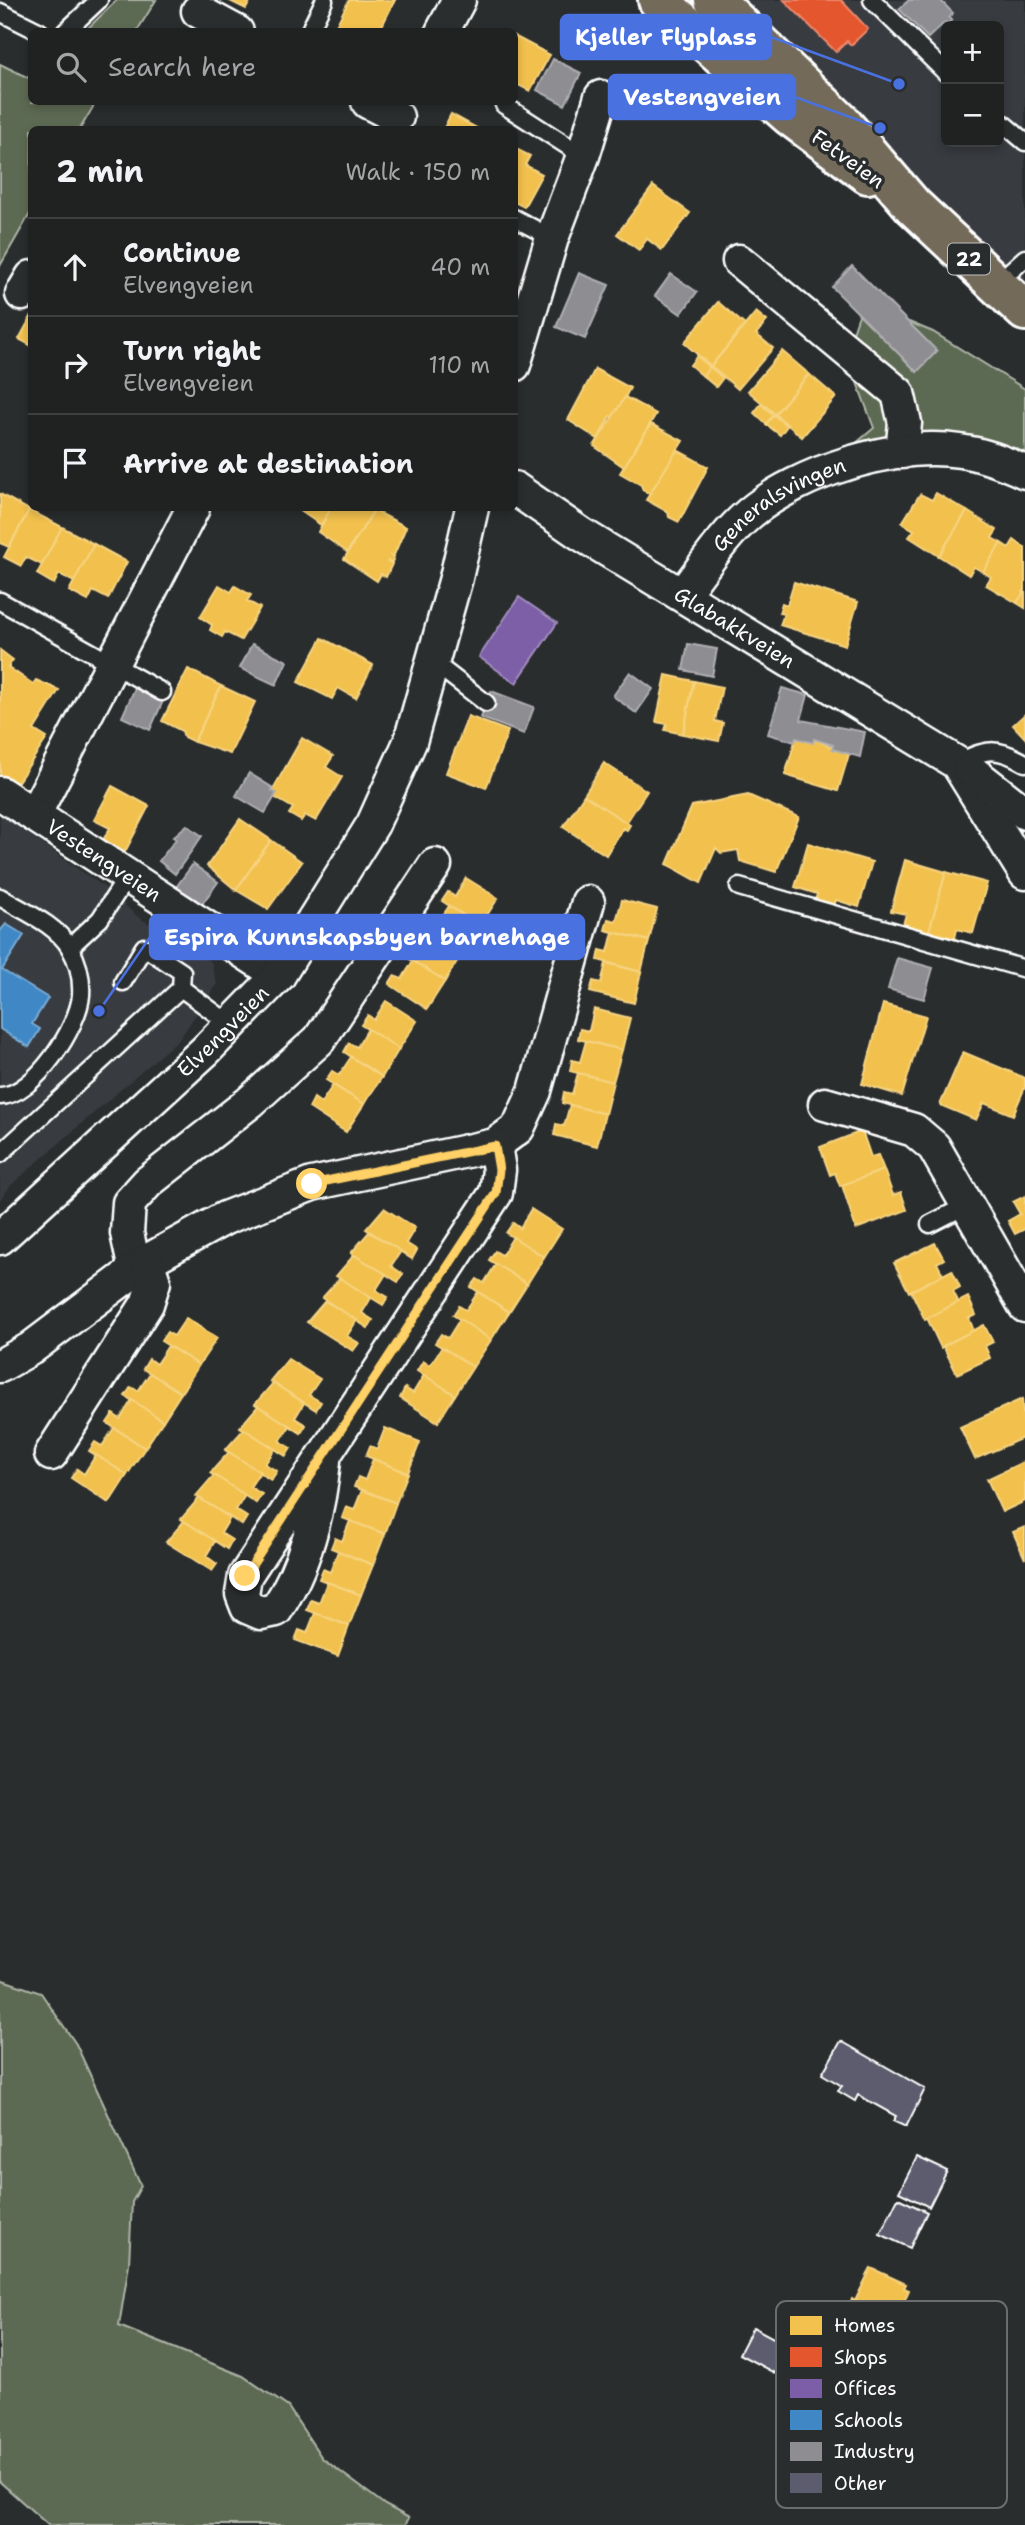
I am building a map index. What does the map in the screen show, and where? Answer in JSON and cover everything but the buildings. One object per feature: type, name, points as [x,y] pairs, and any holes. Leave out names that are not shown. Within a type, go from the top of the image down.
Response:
[{"type":"highway","name":"Fetveien","points":[[658,0],[820,141],[913,205]]},
{"type":"highway","name":"Fetveien","points":[[714,0],[841,122],[913,205],[1025,311]]},
{"type":"street","points":[[444,28],[459,0]]},
{"type":"street","points":[[198,11],[230,28]]},
{"type":"street","points":[[518,352],[552,238],[583,156],[601,97]]},
{"type":"street","points":[[374,105],[397,116]]},
{"type":"street","points":[[739,261],[898,393],[905,423],[902,452]]},
{"type":"street","name":"Generalsvingen","points":[[681,595],[729,535],[774,495],[842,466],[902,452],[960,451],[992,457],[1025,472]]},
{"type":"street","name":"Glabakkveien","points":[[518,491],[581,534],[983,777],[1025,813]]},
{"type":"street","name":"Vestengveien","points":[[34,815],[110,662],[191,511]]},
{"type":"street","name":"Elvengveien","points":[[3,1232],[231,1024],[279,975],[373,824],[410,742],[471,511]]},
{"type":"street","name":"Glabakkveien","points":[[957,763],[1025,873]]},
{"type":"street","name":"Vestengveien","points":[[0,793],[279,975]]},
{"type":"street","points":[[51,1454],[147,1304],[154,1282],[141,1266],[127,1233],[129,1202],[148,1181],[250,1102],[319,1040],[435,865]]},
{"type":"street","points":[[0,1366],[17,1359],[141,1266],[225,1218],[306,1186],[495,1146],[518,1128],[535,1091],[587,902]]},
{"type":"street","points":[[825,1104],[914,1130],[934,1147],[1025,1306]]},
{"type":"street","points":[[324,1461],[496,1193],[499,1170],[495,1146]]},
{"type":"lane","points":[[69,28],[99,0]]},
{"type":"lane","points":[[872,0],[941,68]]},
{"type":"lane","points":[[311,28],[324,1]]},
{"type":"lane","points":[[0,12],[32,28]]},
{"type":"lane","points":[[504,105],[583,156]]},
{"type":"lane","points":[[1004,124],[1025,142]]},
{"type":"lane","points":[[518,220],[552,238]]},
{"type":"lane","points":[[996,284],[1025,258]]},
{"type":"lane","points":[[0,601],[162,692]]},
{"type":"lane","points":[[433,662],[485,703]]},
{"type":"lane","points":[[957,763],[984,750],[1008,753],[1025,763]]},
{"type":"lane","points":[[70,947],[100,919],[127,877]]},
{"type":"lane","points":[[739,887],[1025,969]]},
{"type":"lane","points":[[0,897],[55,930],[70,947],[79,971],[81,997],[68,1034],[29,1084],[0,1096]]},
{"type":"lane","points":[[0,1154],[181,988],[183,972],[144,947],[123,982]]},
{"type":"lane","points":[[181,988],[231,1024]]},
{"type":"lane","points":[[930,1224],[969,1204]]},
{"type":"shaded area","points":[[703,0],[1025,0],[1025,288]]},
{"type":"shaded area","points":[[0,814],[108,890],[138,917],[211,962],[217,984],[180,1038],[10,1186],[0,1201]]},
{"type":"green space","points":[[117,0],[156,0],[139,28],[88,28]]},
{"type":"green space","points":[[0,64],[28,78],[28,105],[94,105],[82,126],[28,126],[28,217],[0,266]]},
{"type":"green space","points":[[863,303],[933,332],[1025,389],[1025,490],[921,438],[830,465],[874,428],[846,353]]},
{"type":"green space","points":[[0,1979],[41,1993],[76,2044],[141,2186],[132,2202],[129,2264],[119,2326],[243,2376],[288,2407],[322,2458],[385,2505],[409,2518],[405,2525],[48,2525],[0,2482]]},
{"type":"place","name":"Kjeller Flyplass","points":[[899,84]]},
{"type":"place","name":"Vestengveien","points":[[880,128]]},
{"type":"place","name":"Espira Kunnskapsbyen barnehage","points":[[99,1011]]},
{"type":"route","points":[[245,1576],[324,1461],[355,1408],[496,1193],[499,1170],[495,1146],[312,1184]]}]
